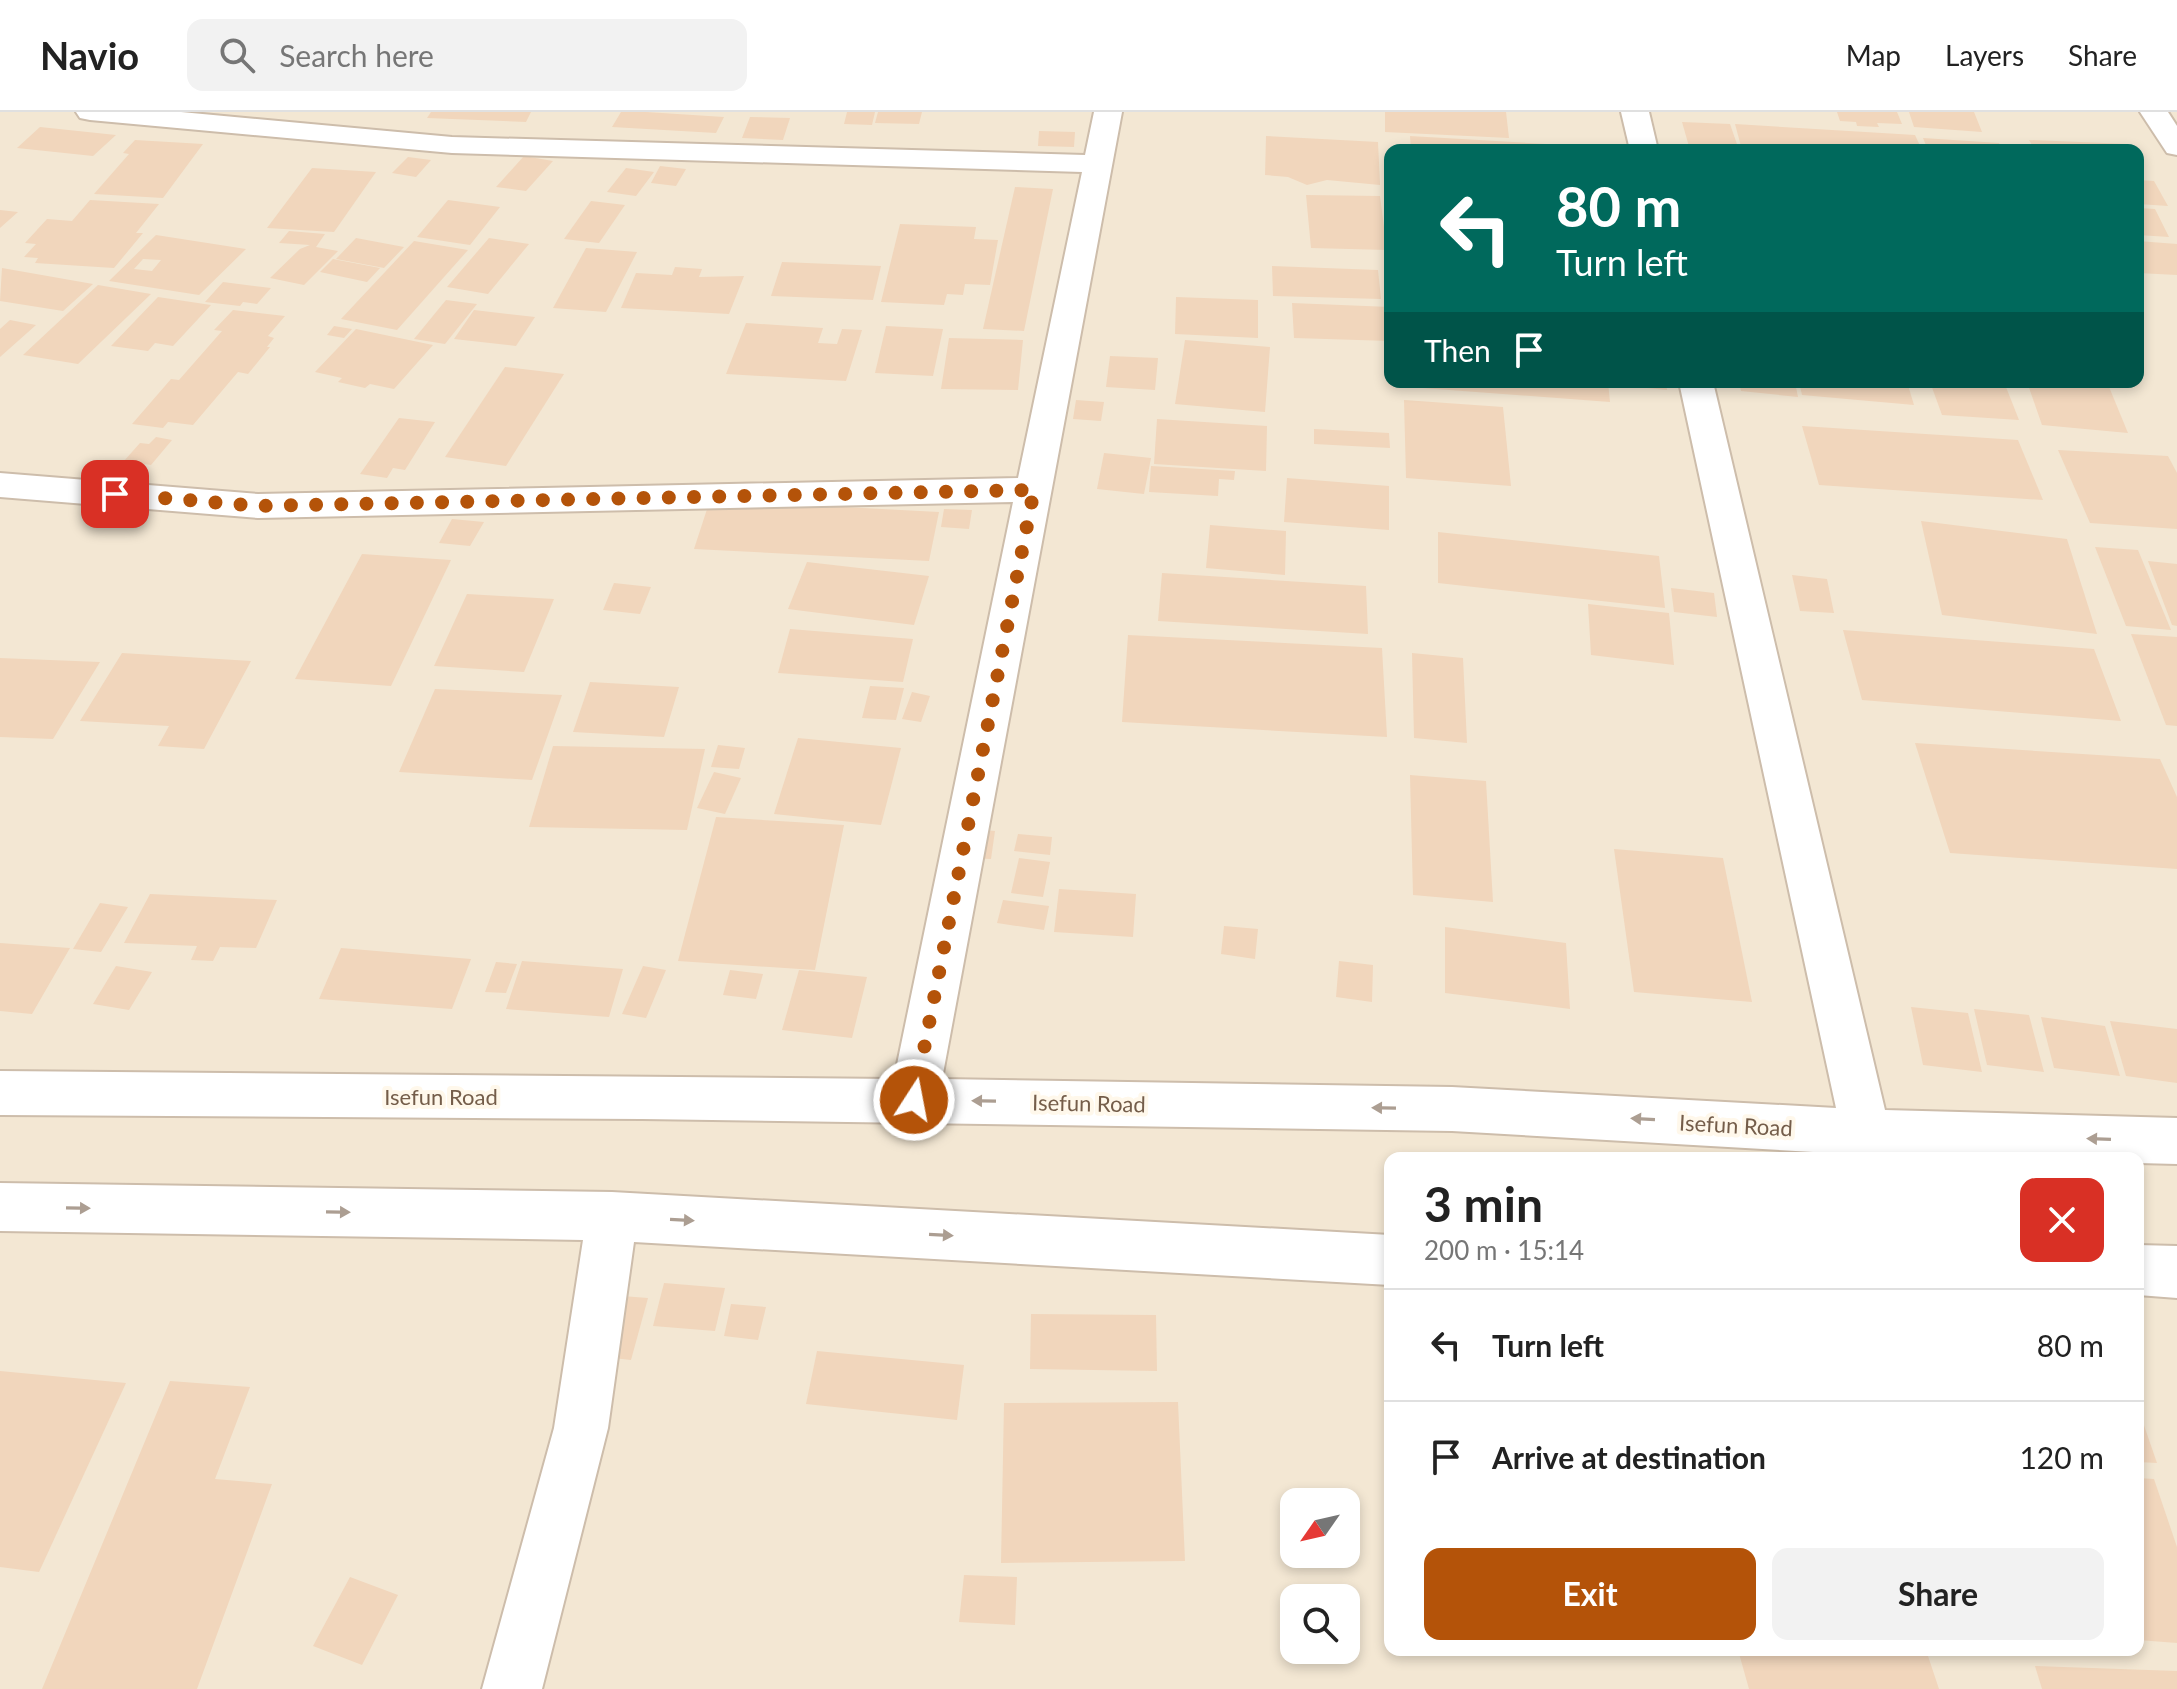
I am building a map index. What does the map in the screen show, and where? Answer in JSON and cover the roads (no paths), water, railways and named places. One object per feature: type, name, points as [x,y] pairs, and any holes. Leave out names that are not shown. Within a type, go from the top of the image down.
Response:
[{"type":"street","points":[[90,112],[452,145],[537,136],[1097,164]]},
{"type":"street","points":[[914,1100],[1108,112]]},
{"type":"street","points":[[1635,112],[1643,144]]},
{"type":"street","points":[[2154,112],[2177,147]]},
{"type":"street","points":[[1697,388],[1866,1132]]},
{"type":"street","points":[[0,485],[258,506],[1034,490]]},
{"type":"street","name":"Isefun Road","points":[[0,1093],[914,1100],[1452,1109],[1866,1132],[2177,1141]]},
{"type":"street","points":[[0,1207],[612,1216],[1384,1260]]},
{"type":"street","points":[[512,1689],[581,1428],[612,1216]]},
{"type":"street","points":[[2144,1270],[2177,1272]]}]
